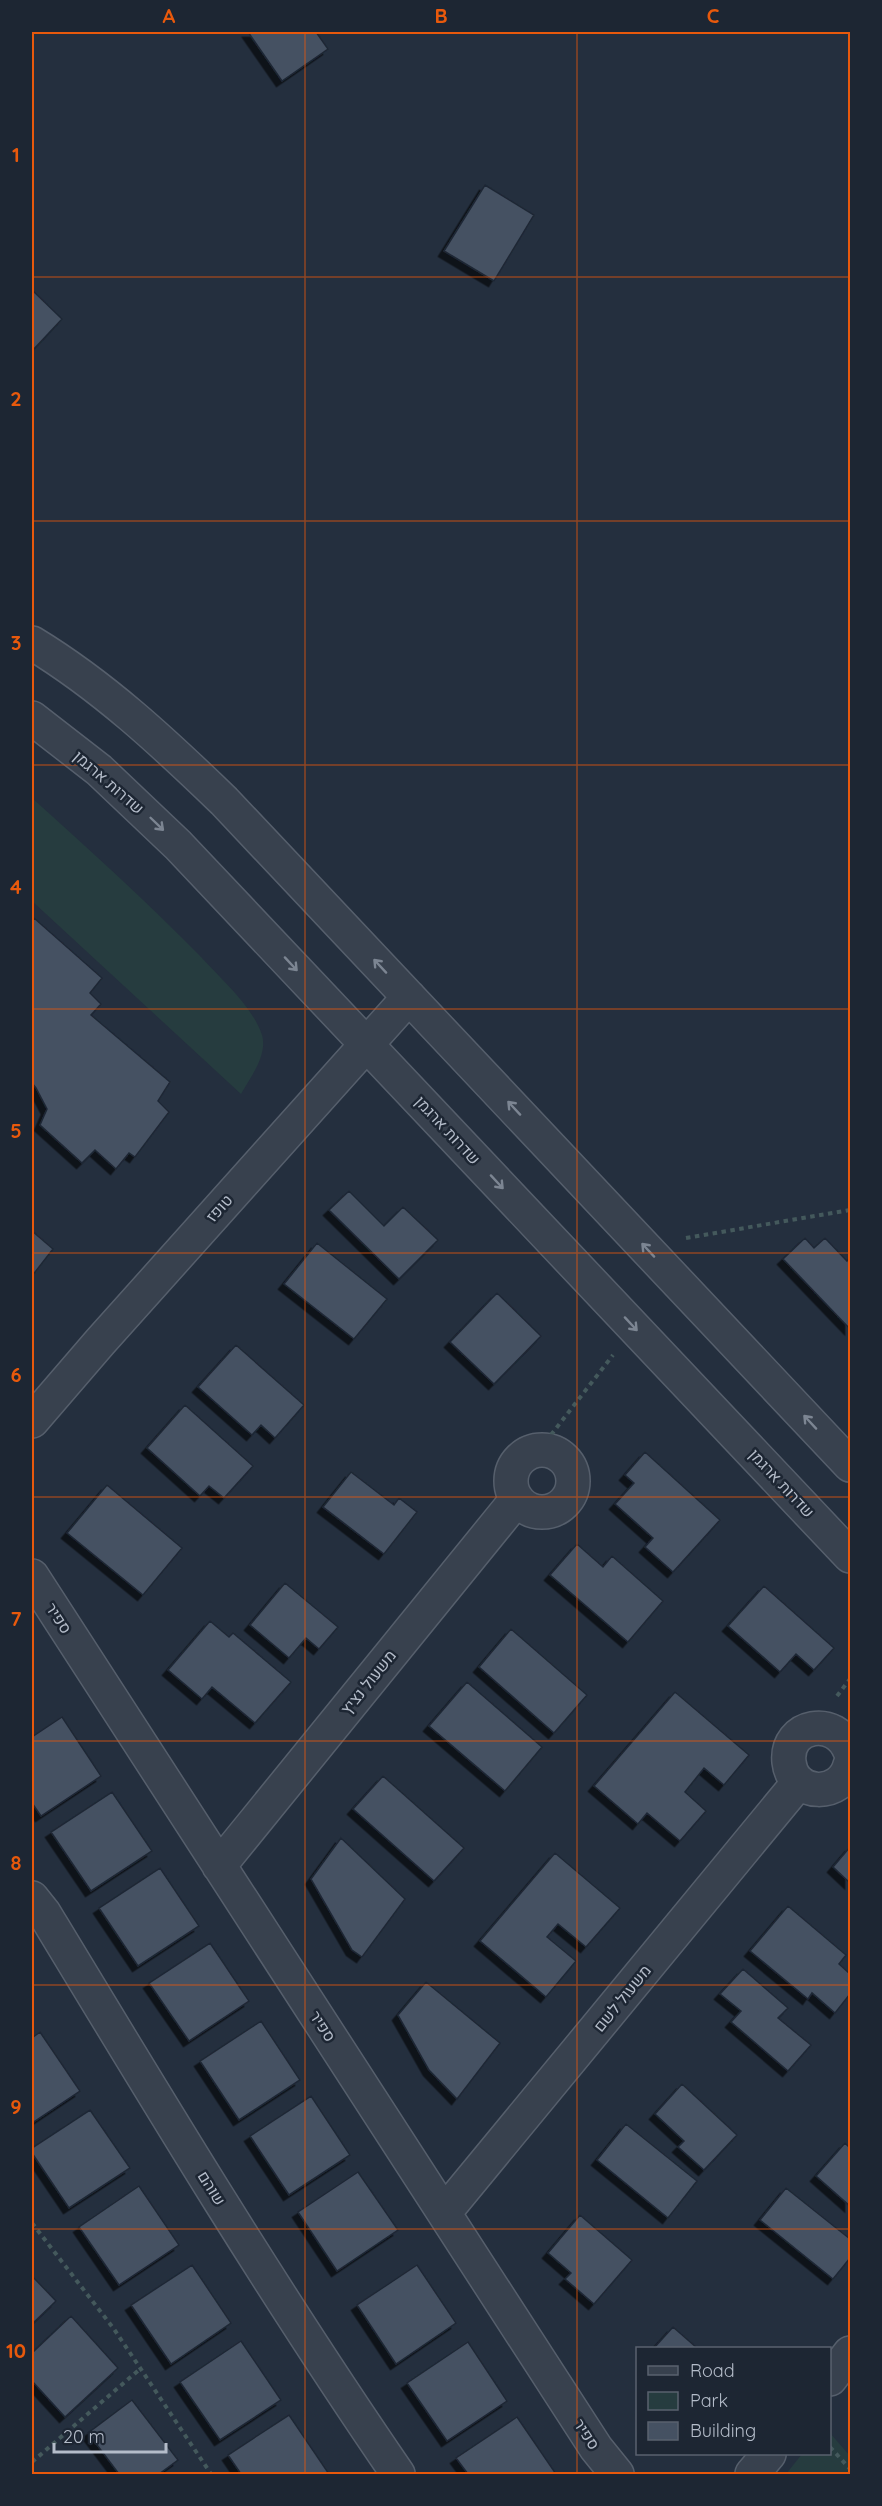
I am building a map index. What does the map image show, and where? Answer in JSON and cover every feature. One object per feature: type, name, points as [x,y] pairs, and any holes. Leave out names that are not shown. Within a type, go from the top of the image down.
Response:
[{"type":"street","points":[[32,643],[92,684],[183,761],[850,1465]]},
{"type":"street","name":"שדרות ארגמן","points":[[32,718],[99,770],[147,814],[850,1556]]},
{"type":"street","name":"טופז","points":[[32,1421],[409,997]]},
{"type":"street","points":[[540,1449],[552,1451],[567,1462],[573,1479],[569,1497],[560,1506],[544,1512],[525,1508],[517,1499],[510,1483],[515,1465],[523,1455],[540,1449]]},
{"type":"street","name":"משעול נציץ","points":[[219,1866],[517,1499]]},
{"type":"street","name":"ספיר","points":[[32,1576],[596,2448],[617,2475]]},
{"type":"street","points":[[850,1750],[841,1736],[830,1729],[818,1728],[801,1734],[793,1743],[789,1761],[792,1772],[799,1782],[816,1790],[834,1787],[844,1779],[850,1765]]},
{"type":"street","name":"משעול לשם","points":[[444,2213],[799,1782]]},
{"type":"street","name":"שוהם","points":[[32,1898],[44,1913],[191,2155],[398,2475]]},
{"type":"street","points":[[831,2378],[850,2353]]},
{"type":"street","points":[[752,2475],[768,2455]]},
{"type":"path","points":[[643,1245],[850,1210]]},
{"type":"path","points":[[540,1449],[569,1409],[635,1328]]},
{"type":"path","points":[[32,2223],[114,2329],[211,2475]]},
{"type":"path","points":[[32,2462],[140,2369]]},
{"type":"path","points":[[831,2448],[850,2469]]},
{"type":"green space","points":[[32,798],[180,936],[244,1004],[258,1025],[262,1035],[263,1050],[241,1094],[32,901]]},
{"type":"green space","points":[[831,2434],[850,2456],[850,2474],[786,2474],[801,2455],[831,2455]]},
{"type":"building","points":[[248,32],[316,32],[328,49],[282,81]]},
{"type":"building","points":[[485,185],[534,215],[494,281],[444,251]]},
{"type":"building","points":[[32,290],[62,319],[32,351]]},
{"type":"building","points":[[34,918],[102,978],[90,993],[101,1004],[91,1015],[170,1082],[158,1101],[169,1112],[135,1157],[129,1153],[116,1169],[95,1150],[82,1163],[40,1125],[47,1109],[32,1083],[32,921]]},
{"type":"building","points":[[349,1191],[384,1226],[403,1207],[438,1240],[399,1279],[329,1210]]},
{"type":"building","points":[[32,1231],[53,1249],[32,1276]]},
{"type":"building","points":[[805,1238],[814,1248],[825,1238],[847,1261],[850,1257],[850,1329],[783,1259]]},
{"type":"building","points":[[317,1243],[387,1299],[354,1339],[284,1284]]},
{"type":"building","points":[[497,1293],[541,1336],[494,1384],[450,1342]]},
{"type":"building","points":[[236,1345],[304,1405],[275,1438],[261,1425],[252,1435],[198,1387]]},
{"type":"building","points":[[185,1405],[253,1466],[224,1498],[209,1486],[200,1496],[147,1448]]},
{"type":"building","points":[[645,1452],[720,1520],[673,1572],[645,1547],[653,1538],[615,1504],[634,1483],[625,1475]]},
{"type":"building","points":[[351,1472],[394,1505],[399,1498],[417,1512],[384,1554],[323,1507]]},
{"type":"building","points":[[107,1485],[182,1548],[143,1595],[67,1533]]},
{"type":"building","points":[[577,1544],[603,1567],[612,1556],[663,1601],[628,1642],[550,1575]]},
{"type":"building","points":[[285,1583],[338,1627],[319,1649],[306,1638],[289,1658],[250,1625]]},
{"type":"building","points":[[764,1586],[834,1648],[814,1670],[796,1654],[780,1672],[728,1626]]},
{"type":"building","points":[[210,1621],[229,1637],[233,1633],[291,1682],[255,1723],[212,1687],[202,1699],[168,1670]]},
{"type":"building","points":[[511,1629],[587,1695],[554,1733],[479,1667]]},
{"type":"building","points":[[467,1682],[542,1747],[505,1791],[429,1726]]},
{"type":"building","points":[[675,1692],[749,1755],[724,1785],[704,1768],[685,1792],[706,1811],[680,1841],[647,1813],[638,1824],[594,1786]]},
{"type":"building","points":[[62,1717],[101,1776],[41,1816],[32,1803],[32,1737]]},
{"type":"building","points":[[383,1776],[464,1848],[434,1881],[353,1809]]},
{"type":"building","points":[[112,1792],[152,1851],[91,1891],[51,1832]]},
{"type":"building","points":[[341,1838],[405,1899],[362,1957],[352,1950],[311,1879]]},
{"type":"building","points":[[850,1847],[850,1883],[833,1867]]},
{"type":"building","points":[[555,1853],[620,1908],[586,1947],[558,1924],[547,1937],[576,1961],[546,1997],[480,1941]]},
{"type":"building","points":[[160,1868],[199,1926],[138,1966],[99,1908]]},
{"type":"building","points":[[788,1906],[846,1955],[839,1964],[850,1974],[850,1994],[835,2013],[812,1993],[808,1999],[750,1951]]},
{"type":"building","points":[[210,1943],[249,2001],[189,2041],[149,1983]]},
{"type":"building","points":[[743,1969],[788,2008],[778,2018],[811,2045],[788,2071],[731,2022],[741,2011],[720,1994]]},
{"type":"building","points":[[426,1982],[500,2043],[457,2099],[429,2070],[398,2015]]},
{"type":"building","points":[[261,2021],[300,2080],[239,2120],[200,2061]]},
{"type":"building","points":[[40,2032],[80,2091],[32,2123],[32,2038]]},
{"type":"building","points":[[682,2084],[737,2135],[704,2170],[678,2147],[684,2141],[655,2114]]},
{"type":"building","points":[[311,2096],[350,2155],[289,2195],[250,2136]]},
{"type":"building","points":[[90,2110],[130,2168],[69,2208],[32,2153],[32,2148]]},
{"type":"building","points":[[626,2124],[697,2181],[668,2218],[597,2160]]},
{"type":"building","points":[[845,2143],[850,2148],[850,2206],[816,2176]]},
{"type":"building","points":[[358,2172],[398,2230],[337,2271],[298,2212]]},
{"type":"building","points":[[139,2186],[179,2245],[119,2285],[79,2227]]},
{"type":"building","points":[[786,2188],[850,2239],[850,2258],[833,2279],[760,2220]]},
{"type":"building","points":[[580,2215],[632,2260],[594,2304],[565,2279],[571,2273],[548,2253]]},
{"type":"building","points":[[192,2265],[231,2323],[171,2364],[131,2305]]},
{"type":"building","points":[[417,2265],[456,2323],[396,2364],[357,2305]]},
{"type":"building","points":[[32,2276],[56,2301],[32,2324]]},
{"type":"building","points":[[71,2316],[118,2368],[65,2417],[32,2381],[32,2353]]},
{"type":"building","points":[[673,2327],[696,2347],[655,2347]]},
{"type":"building","points":[[241,2341],[281,2400],[220,2440],[180,2382]]},
{"type":"building","points":[[468,2342],[507,2401],[447,2441],[407,2383]]},
{"type":"building","points":[[132,2400],[178,2460],[159,2474],[119,2474],[88,2433]]},
{"type":"building","points":[[289,2415],[329,2474],[241,2474],[228,2455]]},
{"type":"building","points":[[517,2417],[556,2474],[468,2474],[456,2458]]}]
